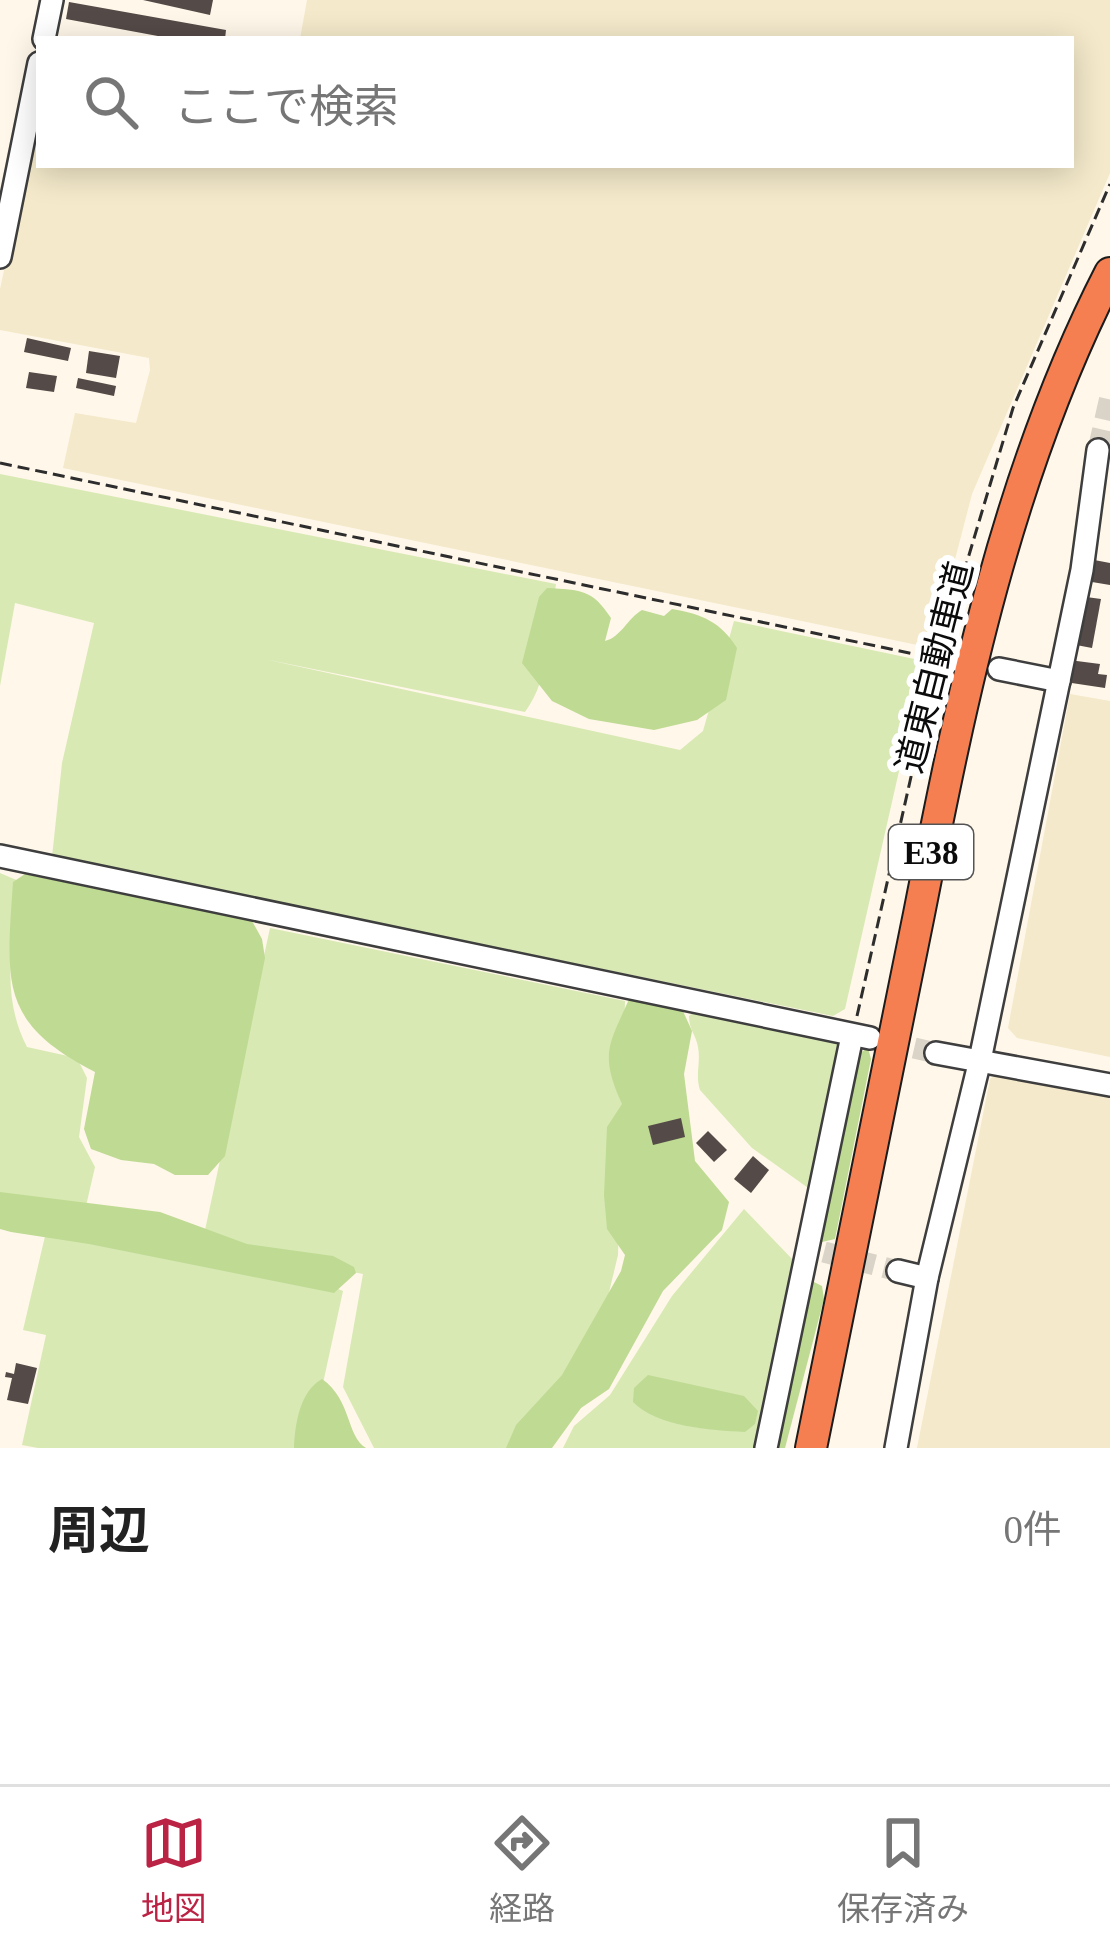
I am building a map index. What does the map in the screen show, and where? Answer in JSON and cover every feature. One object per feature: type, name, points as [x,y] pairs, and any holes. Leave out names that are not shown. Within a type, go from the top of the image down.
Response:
[{"type":"highway","name":"道東自動車道","points":[[812,1448],[960,706],[1015,503],[1079,333],[1110,273]]},
{"type":"street","points":[[45,36],[52,0]]},
{"type":"street","points":[[0,257],[36,78]]},
{"type":"street","points":[[896,1448],[927,1278],[980,1060],[1090,530],[1098,450]]},
{"type":"street","points":[[1090,530],[1110,498]]},
{"type":"street","points":[[999,669],[1059,681]]},
{"type":"street","points":[[0,856],[861,1037],[816,1250],[766,1448]]},
{"type":"street","points":[[936,1052],[1110,1084]]},
{"type":"street","points":[[898,1271],[927,1278]]},
{"type":"path","points":[[861,1037],[948,660],[1013,408],[1110,184]]},
{"type":"path","points":[[0,463],[948,660]]},
{"type":"shaded area","points":[[307,0],[1110,0],[1110,173],[972,494],[932,648],[63,468],[75,413],[136,423],[150,370],[149,358],[0,330],[0,289],[36,125],[36,168],[1074,168],[1074,36],[301,36]]},
{"type":"shaded area","points":[[1070,694],[1110,701],[1110,1057],[1017,1038],[1008,1028]]},
{"type":"shaded area","points":[[998,1073],[1110,1095],[1110,1448],[917,1448],[990,1079]]},
{"type":"green space","points":[[0,474],[556,584],[544,667],[525,712],[264,659],[680,750],[703,731],[734,621],[924,661],[845,1009],[833,1016],[52,857],[62,763],[94,623],[15,603],[0,686]]},
{"type":"green space","points":[[547,588],[577,591],[598,601],[611,618],[605,641],[642,610],[664,616],[672,609],[710,621],[737,648],[726,700],[697,720],[654,730],[589,719],[552,701],[522,663],[539,597]]},
{"type":"green space","points":[[0,873],[21,882],[10,968],[13,1008],[27,1047],[77,1058],[87,1078],[79,1137],[95,1167],[83,1219],[0,1205]]},
{"type":"green space","points":[[25,874],[252,921],[265,958],[225,1156],[208,1175],[175,1175],[154,1164],[121,1160],[91,1149],[84,1129],[95,1072],[41,1036],[25,1018],[16,997],[10,948],[13,882]]},
{"type":"green space","points":[[270,928],[625,1001],[618,1255],[593,1359],[518,1448],[374,1448],[343,1387],[363,1274],[202,1244]]},
{"type":"green space","points":[[630,997],[682,1009],[692,1031],[684,1074],[695,1161],[729,1202],[722,1230],[663,1291],[609,1389],[581,1408],[552,1448],[506,1448],[516,1425],[562,1375],[621,1271],[625,1255],[607,1229],[604,1195],[607,1127],[622,1104],[611,1073],[610,1049]]},
{"type":"green space","points":[[699,1007],[831,1036],[840,1043],[811,1190],[752,1148],[700,1090],[698,1047],[689,1016]]},
{"type":"green space","points":[[868,1048],[871,1059],[835,1239],[822,1242],[818,1236],[855,1056]]},
{"type":"green space","points":[[0,1192],[160,1212],[247,1244],[333,1256],[354,1267],[356,1273],[334,1293],[11,1232],[0,1229]]},
{"type":"green space","points":[[744,1209],[794,1261],[754,1448],[563,1448],[574,1426],[610,1395],[672,1296]]},
{"type":"green space","points":[[46,1232],[343,1291],[309,1448],[22,1445],[46,1335],[23,1330]]},
{"type":"green space","points":[[807,1285],[822,1286],[824,1299],[785,1448],[773,1448]]},
{"type":"green space","points":[[648,1375],[744,1396],[758,1411],[755,1424],[745,1432],[685,1426],[656,1417],[633,1402],[634,1388]]},
{"type":"green space","points":[[322,1379],[339,1397],[355,1435],[366,1448],[294,1448],[304,1400]]},
{"type":"building","points":[[143,0],[213,0],[210,15]]},
{"type":"building","points":[[69,2],[226,30],[225,36],[158,36],[66,19]]},
{"type":"building","points":[[27,338],[71,348],[68,361],[24,352]]},
{"type":"building","points":[[89,351],[120,356],[116,378],[86,373]]},
{"type":"building","points":[[29,372],[57,376],[54,392],[26,388]]},
{"type":"building","points":[[78,378],[116,386],[114,396],[76,388]]},
{"type":"building","points":[[1089,559],[1110,563],[1110,585],[1086,581]]},
{"type":"building","points":[[1079,596],[1101,599],[1092,648],[1071,644]]},
{"type":"building","points":[[1069,660],[1100,664],[1098,674],[1107,675],[1105,688],[1065,682]]},
{"type":"building","points":[[681,1118],[685,1137],[653,1145],[648,1126]]},
{"type":"building","points":[[708,1131],[727,1150],[714,1162],[696,1143]]},
{"type":"building","points":[[753,1156],[769,1170],[751,1193],[734,1179]]},
{"type":"building","points":[[16,1363],[37,1368],[28,1404],[7,1400],[12,1378],[5,1377],[6,1372],[14,1374]]},
{"type":"tunnel","points":[[1098,450],[1110,397]]},
{"type":"tunnel","points":[[884,1041],[936,1053]]},
{"type":"tunnel","points":[[824,1252],[898,1271]]}]
